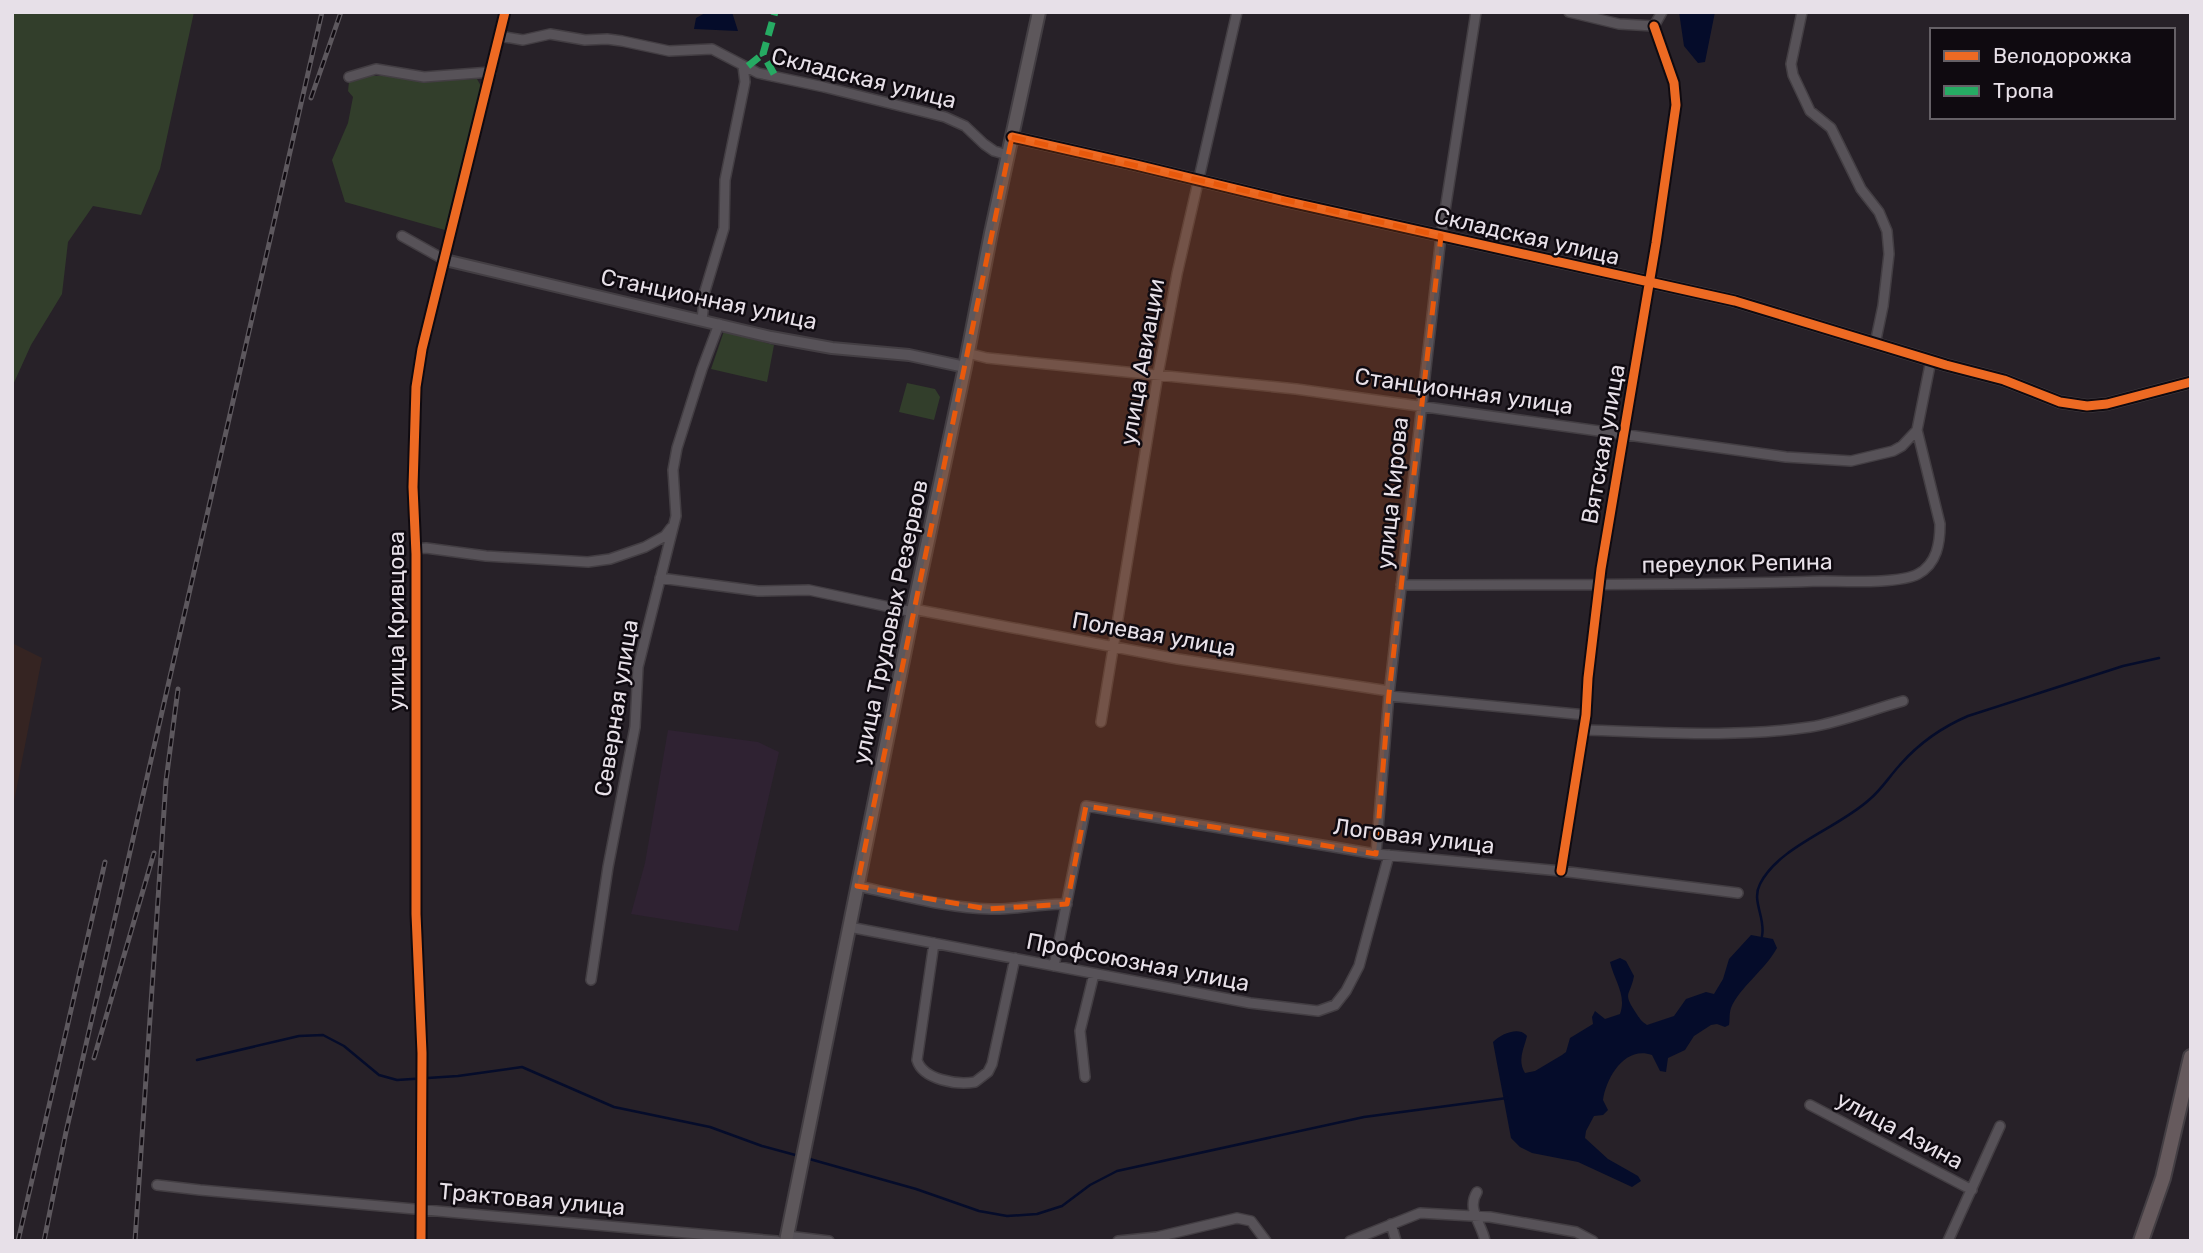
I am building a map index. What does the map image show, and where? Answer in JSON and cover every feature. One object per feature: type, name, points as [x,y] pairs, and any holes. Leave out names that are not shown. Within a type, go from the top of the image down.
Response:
[{"type":"highway","points":[[2141,1241],[2163,1178],[2191,1057]]},
{"type":"main road","name":"улица Трудовых Резервов","points":[[783,1239],[797,1185],[913,610],[1039,12]]},
{"type":"street","name":"улица Кривцова","points":[[421,1241],[422,1053],[416,914],[416,550],[413,487],[416,387],[418,364],[505,12]]},
{"type":"street","name":"улица Авиации","points":[[1101,722],[1158,374],[1184,243],[1237,12]]},
{"type":"street","name":"улица Кирова","points":[[1376,854],[1389,694],[1441,236],[1476,12]]},
{"type":"street","points":[[1569,12],[1619,24],[1654,26],[1662,12]]},
{"type":"street","points":[[1802,12],[1791,64],[1793,75],[1810,111],[1831,128],[1861,189],[1879,212],[1887,231],[1889,254],[1875,344]]},
{"type":"street","name":"Вятская улица","points":[[1561,871],[1586,715],[1599,584],[1650,283],[1676,94],[1654,26]]},
{"type":"street","name":"Складская улица","points":[[499,36],[523,40],[550,34],[585,40],[622,41],[668,51],[712,49],[758,73],[946,117],[970,129],[994,151],[1008,155]]},
{"type":"street","points":[[702,320],[705,291],[724,228],[725,180],[745,82],[743,66]]},
{"type":"street","points":[[349,77],[376,69],[424,77],[491,72]]},
{"type":"street","name":"Складская улица","points":[[1012,137],[1735,301],[2004,380],[2060,402],[2087,406],[2107,404],[2191,382]]},
{"type":"street","points":[[402,236],[445,260]]},
{"type":"street","name":"Станционная улица","points":[[445,260],[832,348],[909,355],[965,367]]},
{"type":"street","name":"Северная улица","points":[[591,980],[608,867],[635,727],[638,667],[674,524],[676,509],[673,470],[677,448],[719,324]]},
{"type":"street","name":"Станционная улица","points":[[967,353],[987,358],[1296,389],[1786,457],[1851,461],[1893,451],[1908,442],[1917,430]]},
{"type":"street","points":[[1917,430],[1931,360]]},
{"type":"street","name":"переулок Репина","points":[[1401,586],[1795,582],[1900,579],[1920,573],[1928,567],[1938,552],[1940,524],[1917,430]]},
{"type":"street","points":[[416,550],[426,548],[486,556],[595,562],[658,542],[669,533],[674,524]]},
{"type":"street","name":"Полевая улица","points":[[660,578],[758,591],[809,590],[1178,659],[1389,694],[1586,715]]},
{"type":"street","points":[[1584,730],[1714,734],[1769,732],[1835,722],[1903,701]]},
{"type":"street","name":"Логовая улица","points":[[1067,904],[1086,806],[1376,854],[1561,871],[1738,893]]},
{"type":"street","name":"Профсоюзная улица","points":[[849,927],[1262,1005],[1318,1011],[1335,1005],[1359,967],[1389,855]]},
{"type":"street","points":[[858,886],[987,909],[1067,904],[1054,966]]},
{"type":"street","points":[[934,943],[917,1060],[926,1074],[946,1080],[975,1082],[988,1072],[1015,958]]},
{"type":"street","points":[[1084,1077],[1080,1031],[1094,974]]},
{"type":"street","name":"улица Азина","points":[[1810,1104],[1972,1190]]},
{"type":"street","name":"улица Азина","points":[[1948,1241],[2000,1126]]},
{"type":"street","name":"Трактовая улица","points":[[157,1185],[830,1241]]},
{"type":"street","points":[[1477,1192],[1472,1203],[1485,1241]]},
{"type":"street","points":[[1350,1241],[1420,1213],[1475,1214],[1576,1232],[1594,1241]]},
{"type":"street","points":[[1118,1241],[1157,1237],[1237,1218],[1251,1221],[1266,1241]]},
{"type":"street","points":[[1391,1224],[1396,1241]]},
{"type":"highlighted area","points":[[1012,137],[1441,236],[1389,694],[1376,854],[1086,806],[1067,904],[987,909],[857,886]]},
{"type":"shaded area","points":[[12,643],[42,658],[12,812]]},
{"type":"shaded area","points":[[668,730],[758,742],[779,752],[738,931],[631,914],[645,863]]},
{"type":"green space","points":[[12,12],[194,12],[160,169],[141,215],[93,206],[68,242],[62,294],[31,345],[12,387]]},
{"type":"green space","points":[[365,76],[401,76],[427,81],[477,79],[481,86],[445,230],[345,202],[332,160],[348,123],[353,97],[348,91],[349,82]]},
{"type":"green space","points":[[724,331],[774,345],[767,382],[711,369]]},
{"type":"green space","points":[[907,383],[935,389],[940,397],[934,420],[899,412]]},
{"type":"water","points":[[707,12],[732,12],[738,31],[694,29],[696,18]]},
{"type":"water","points":[[1679,12],[1715,12],[1705,62],[1698,63],[1684,46]]},
{"type":"water","points":[[1751,935],[1773,939],[1777,948],[1735,1000],[1730,1010],[1729,1025],[1711,1025],[1694,1036],[1685,1050],[1668,1058],[1666,1072],[1660,1071],[1652,1055],[1642,1053],[1625,1059],[1613,1073],[1605,1091],[1603,1100],[1608,1110],[1603,1115],[1594,1116],[1586,1131],[1585,1138],[1608,1159],[1638,1176],[1641,1181],[1632,1187],[1578,1162],[1532,1153],[1511,1138],[1493,1042],[1496,1039],[1515,1031],[1527,1036],[1521,1059],[1525,1073],[1535,1071],[1562,1055],[1566,1052],[1570,1038],[1593,1024],[1595,1011],[1605,1019],[1620,1014],[1621,994],[1610,962],[1620,958],[1626,961],[1634,976],[1628,998],[1642,1021],[1647,1025],[1674,1016],[1686,999],[1706,992],[1714,994],[1723,979],[1729,959]]},
{"type":"waterway","points":[[1762,936],[1757,897],[1760,884],[1769,871],[1795,848],[1870,799],[1906,758],[1930,737],[1968,716],[2123,666],[2159,658]]},
{"type":"waterway","points":[[197,1060],[299,1036],[323,1035],[344,1046],[379,1075],[397,1080],[458,1076],[522,1067],[614,1107],[710,1127],[799,1156]]},
{"type":"waterway","points":[[806,1158],[916,1189],[979,1211],[1007,1216],[1037,1214],[1062,1206],[1090,1185],[1117,1171],[1364,1117],[1507,1098]]},
{"type":"railway","points":[[44,1241],[66,1132],[322,12]]},
{"type":"railway","points":[[311,98],[341,12]]},
{"type":"railway","points":[[135,1241],[166,781],[178,689]]},
{"type":"railway","points":[[94,1058],[154,853]]},
{"type":"railway","points":[[18,1241],[105,862]]},
{"type":"marked path","points":[[774,74],[763,54],[775,12]]},
{"type":"marked path","points":[[748,66],[763,54]]},
{"type":"cycle path","points":[[421,1241],[422,1053],[416,914],[416,554],[413,487],[416,387],[422,349],[505,12]]},
{"type":"cycle path","points":[[1561,871],[1586,715],[1601,569],[1656,243],[1676,105],[1674,83],[1654,26]]},
{"type":"cycle path","points":[[1012,137],[1735,301],[2004,380],[2060,402],[2087,406],[2107,404],[2191,382]]}]
